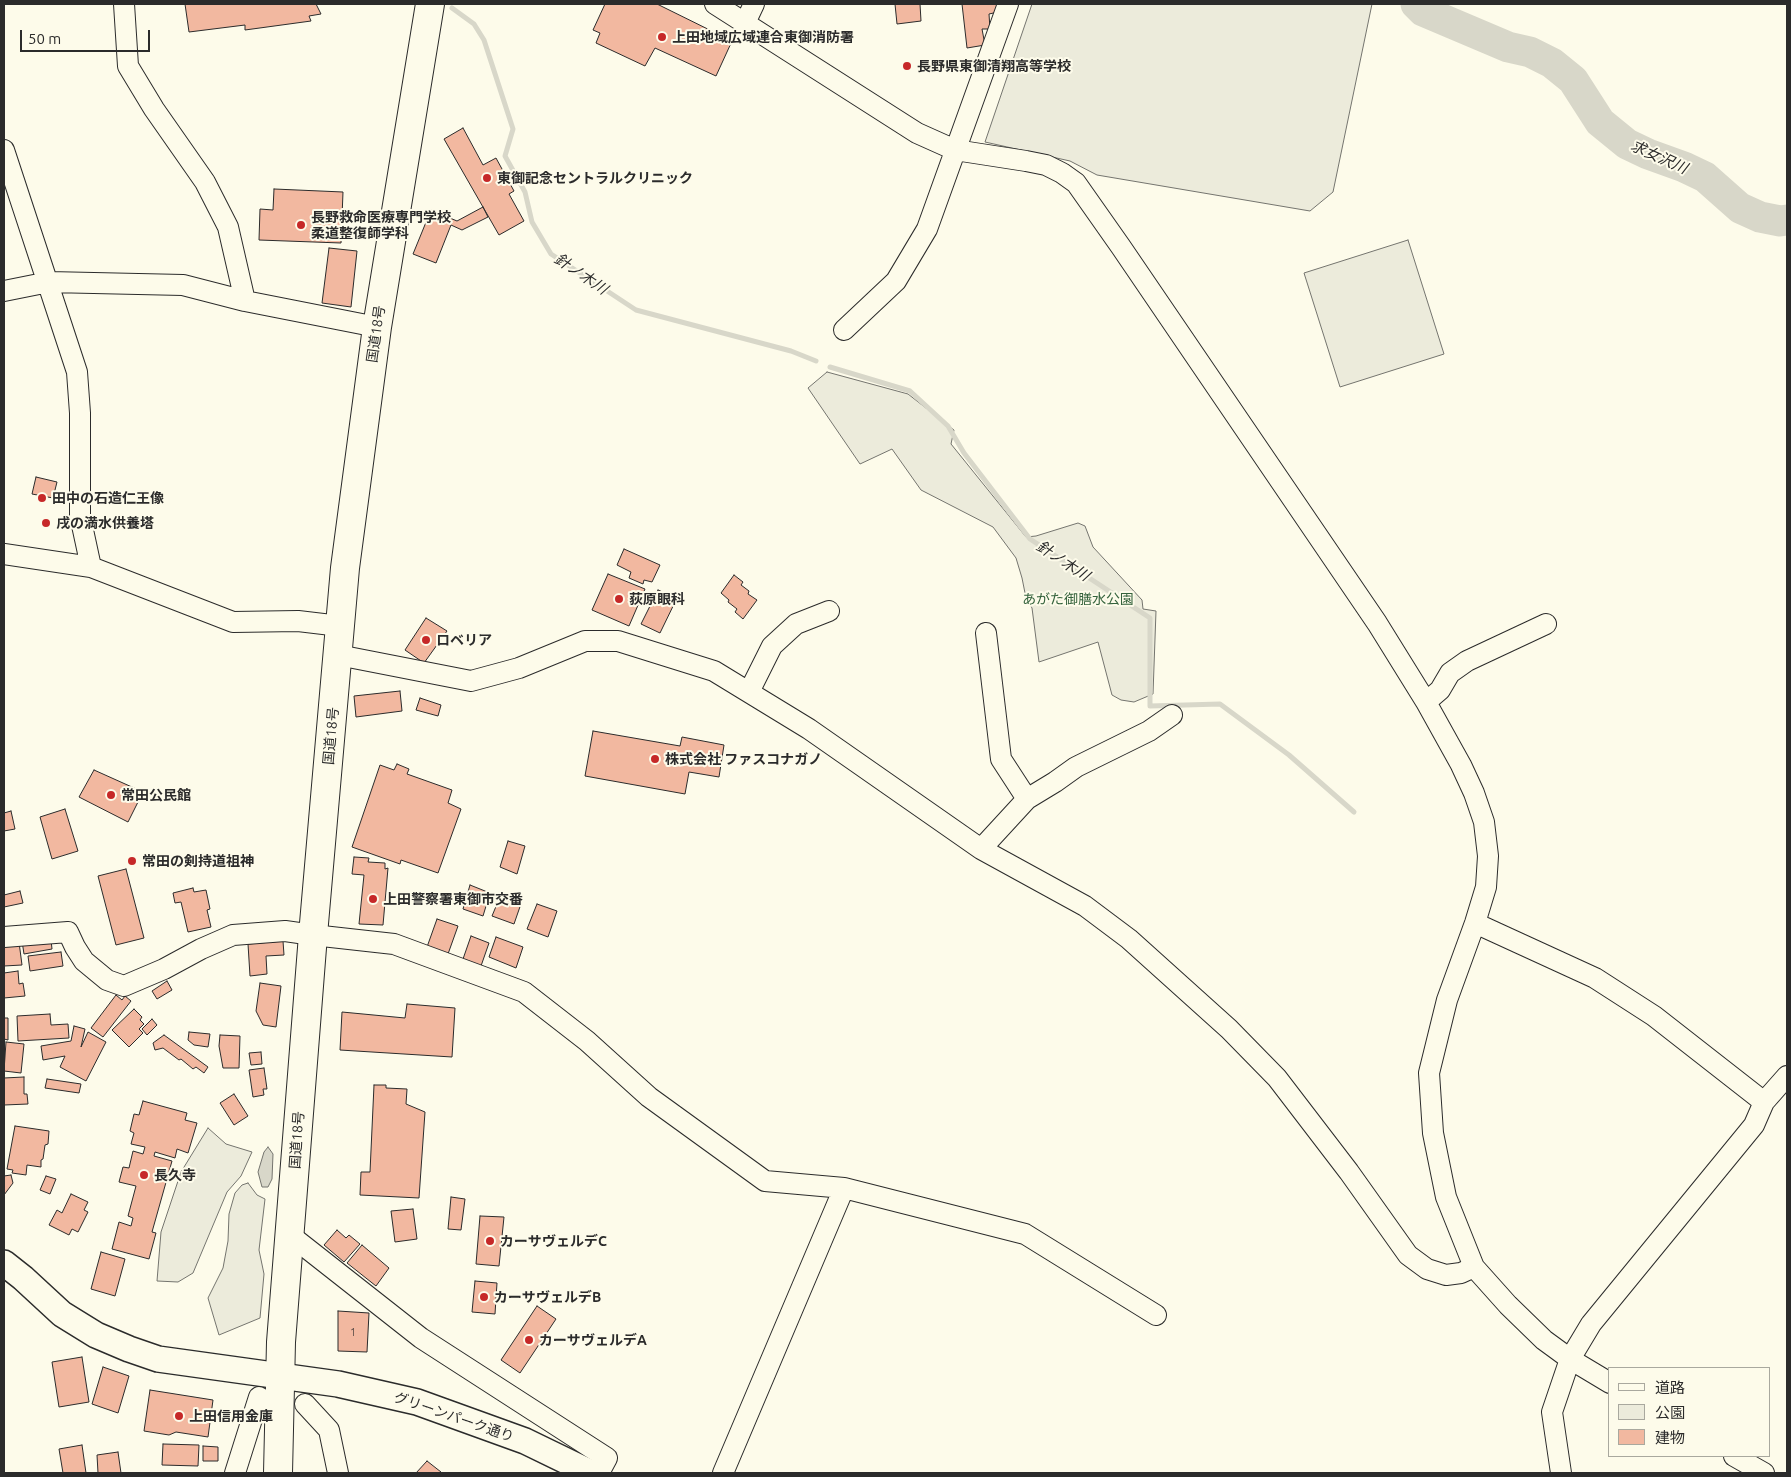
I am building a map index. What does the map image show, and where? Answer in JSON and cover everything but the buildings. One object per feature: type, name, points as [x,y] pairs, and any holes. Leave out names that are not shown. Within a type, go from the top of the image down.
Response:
[{"type":"highway","name":"国道18号","points":[[278,1473],[281,1342],[313,936],[345,568],[377,327],[430,4]]},
{"type":"main road","name":"グリーンパーク通り","points":[[4,1263],[62,1314],[79,1326],[115,1344],[158,1358],[365,1389],[417,1402],[525,1441],[591,1473]]},
{"type":"street","points":[[124,4],[128,66],[154,110],[205,182],[228,227],[245,301]]},
{"type":"street","points":[[715,4],[917,133],[955,150],[1026,160],[1046,166],[1062,173],[1076,183],[1377,623],[1426,702],[1461,765],[1474,793],[1484,822],[1488,856],[1486,887],[1475,923],[1446,1000],[1429,1073],[1433,1133],[1446,1197],[1474,1267],[1508,1305],[1544,1340],[1570,1359],[1608,1382]]},
{"type":"street","points":[[745,23],[754,4]]},
{"type":"street","points":[[844,330],[896,281],[927,229],[1008,4]]},
{"type":"street","points":[[4,150],[49,282],[77,372],[80,413],[80,516],[91,567]]},
{"type":"street","points":[[4,292],[49,282],[183,285],[245,301],[377,327]]},
{"type":"street","points":[[4,554],[91,567],[233,622],[298,621],[340,626]]},
{"type":"street","points":[[749,692],[772,646],[796,624],[829,611]]},
{"type":"street","points":[[1426,702],[1440,690],[1450,673],[1467,661],[1546,624]]},
{"type":"street","points":[[986,633],[1001,759],[1027,799]]},
{"type":"street","points":[[338,655],[471,681],[519,668],[585,641],[618,641],[714,671],[809,729],[982,849],[1085,906],[1129,939],[1229,1029],[1278,1078],[1408,1254],[1427,1269],[1446,1275],[1461,1273],[1474,1267]]},
{"type":"street","points":[[982,849],[1027,799],[1076,767],[1149,731],[1172,715]]},
{"type":"street","points":[[1475,923],[1603,984],[1654,1016],[1764,1102]]},
{"type":"street","points":[[4,937],[68,932],[84,962],[107,980],[124,986],[164,969],[233,935],[285,931],[313,936],[394,944],[524,992],[587,1041],[649,1097],[765,1181],[844,1188],[1024,1234],[1156,1315]]},
{"type":"street","points":[[1561,1473],[1552,1412],[1570,1359],[1591,1324],[1754,1125],[1764,1102],[1787,1076]]},
{"type":"street","points":[[722,1473],[844,1188]]},
{"type":"street","points":[[290,1235],[421,1338],[608,1458],[599,1473]]},
{"type":"street","points":[[235,1473],[259,1396]]},
{"type":"street","points":[[305,1404],[330,1430],[338,1473]]},
{"type":"street","points":[[525,1441],[538,1414]]},
{"type":"street","points":[[1736,1457],[1764,1473]]},
{"type":"green space","points":[[1032,4],[1372,4],[1333,192],[1310,211],[1097,175],[1070,161],[985,142]]},
{"type":"green space","points":[[1408,240],[1444,354],[1340,387],[1304,273]]},
{"type":"green space","name":"あがた御膳水公園","points":[[827,372],[908,394],[954,430],[951,444],[1026,537],[1036,536],[1078,523],[1085,526],[1093,547],[1142,600],[1143,609],[1156,611],[1153,694],[1134,702],[1121,700],[1112,695],[1098,642],[1039,662],[1032,608],[1026,598],[1016,558],[993,527],[921,490],[892,449],[860,464],[808,388]]},
{"type":"green space","points":[[208,1128],[226,1144],[252,1152],[241,1176],[227,1192],[193,1273],[178,1282],[157,1281],[161,1232],[181,1172]]},
{"type":"green space","points":[[248,1183],[257,1195],[265,1199],[259,1250],[264,1274],[260,1318],[219,1335],[208,1298],[223,1268],[228,1241],[229,1214],[235,1193],[242,1185]]},
{"type":"shaded area","points":[[268,1147],[273,1154],[272,1179],[268,1187],[262,1187],[258,1172],[264,1152]]},
{"type":"waterway","name":"求女沢川","points":[[1416,4],[1423,11],[1508,47],[1530,52],[1552,63],[1573,80],[1600,122],[1627,144],[1705,177],[1740,208],[1760,217],[1780,221],[1787,220]]},
{"type":"waterway","name":"針ノ木川","points":[[452,8],[474,24],[484,40],[513,129],[505,156],[525,192],[532,222],[551,254],[636,310],[791,351],[816,361]]},
{"type":"waterway","name":"針ノ木川","points":[[830,367],[910,391],[948,426],[964,453],[1030,539],[1150,618],[1150,706],[1220,704],[1289,755],[1354,812]]},
{"type":"place","name":"上田地域広域連合東御消防署","points":[[662,37]]},
{"type":"place","name":"長野県東御清翔高等学校","points":[[907,66]]},
{"type":"place","name":"東御記念セントラルクリニック","points":[[487,178]]},
{"type":"place","name":"長野救命医療専門学校 柔道整復師学科","points":[[301,225]]},
{"type":"place","name":"田中の石造仁王像","points":[[42,498]]},
{"type":"place","name":"戌の満水供養塔","points":[[46,523]]},
{"type":"place","name":"荻原眼科","points":[[619,599]]},
{"type":"place","name":"ロベリア","points":[[426,640]]},
{"type":"place","name":"株式会社 ファスコナガノ","points":[[655,759]]},
{"type":"place","name":"常田公民館","points":[[111,795]]},
{"type":"place","name":"常田の剣持道祖神","points":[[132,861]]},
{"type":"place","name":"上田警察署東御市交番","points":[[373,899]]},
{"type":"place","name":"長久寺","points":[[144,1175]]},
{"type":"place","name":"カーサヴェルデC","points":[[490,1241]]},
{"type":"place","name":"カーサヴェルデB","points":[[484,1297]]},
{"type":"place","name":"カーサヴェルデA","points":[[529,1340]]},
{"type":"place","name":"上田信用金庫","points":[[179,1416]]}]
